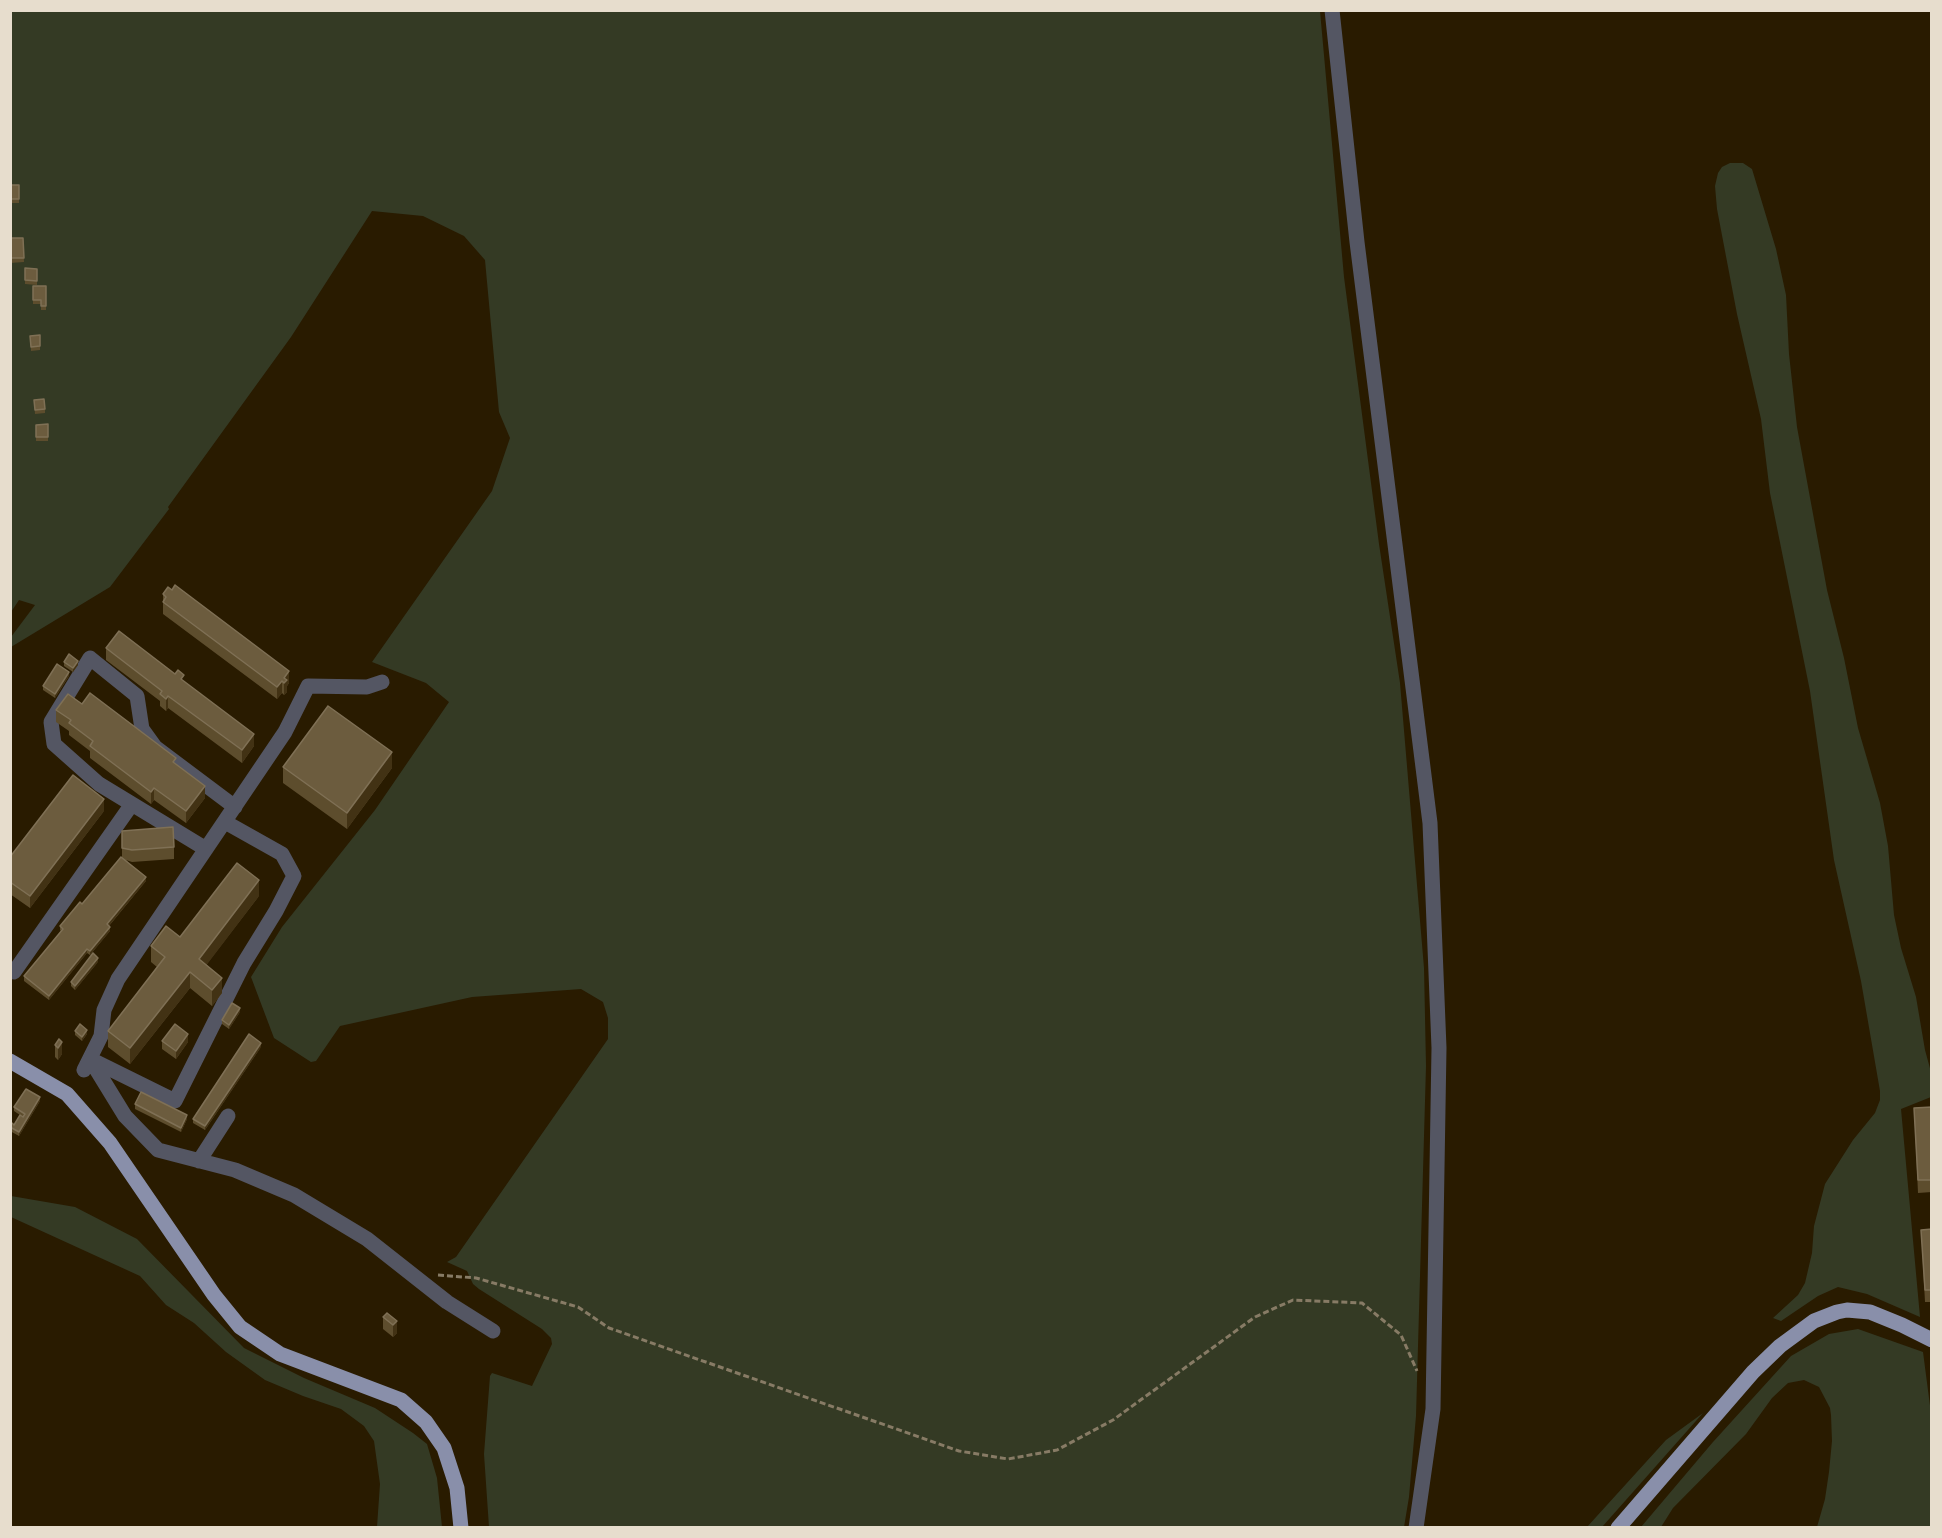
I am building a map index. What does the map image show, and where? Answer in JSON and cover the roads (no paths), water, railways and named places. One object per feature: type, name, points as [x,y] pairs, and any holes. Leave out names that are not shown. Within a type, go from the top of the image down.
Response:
[{"type":"main road","points":[[10,1061],[67,1094],[110,1143],[214,1295],[240,1327],[280,1354],[401,1400],[426,1422],[444,1448],[458,1488],[461,1527]]},
{"type":"main road","points":[[1618,1527],[1753,1372],[1779,1346],[1814,1321],[1837,1311],[1858,1311],[1880,1315],[1927,1338]]},
{"type":"lane","points":[[1332,10],[1357,242],[1430,823],[1439,1048],[1433,1409],[1420,1513],[1416,1527]]},
{"type":"lane","points":[[206,849],[99,784],[54,744],[51,722],[90,658],[137,696],[142,729],[155,747],[235,807]]},
{"type":"lane","points":[[87,1064],[101,1036],[104,1010],[118,979],[285,732],[308,686],[367,687],[382,682]]},
{"type":"lane","points":[[14,972],[132,804]]},
{"type":"lane","points":[[87,1064],[175,1101],[244,963],[276,911],[294,876],[282,854],[225,822]]},
{"type":"lane","points":[[87,1064],[125,1116],[158,1150],[236,1170],[294,1195],[367,1239],[447,1302],[492,1331]]},
{"type":"lane","points":[[200,1161],[228,1116]]}]
